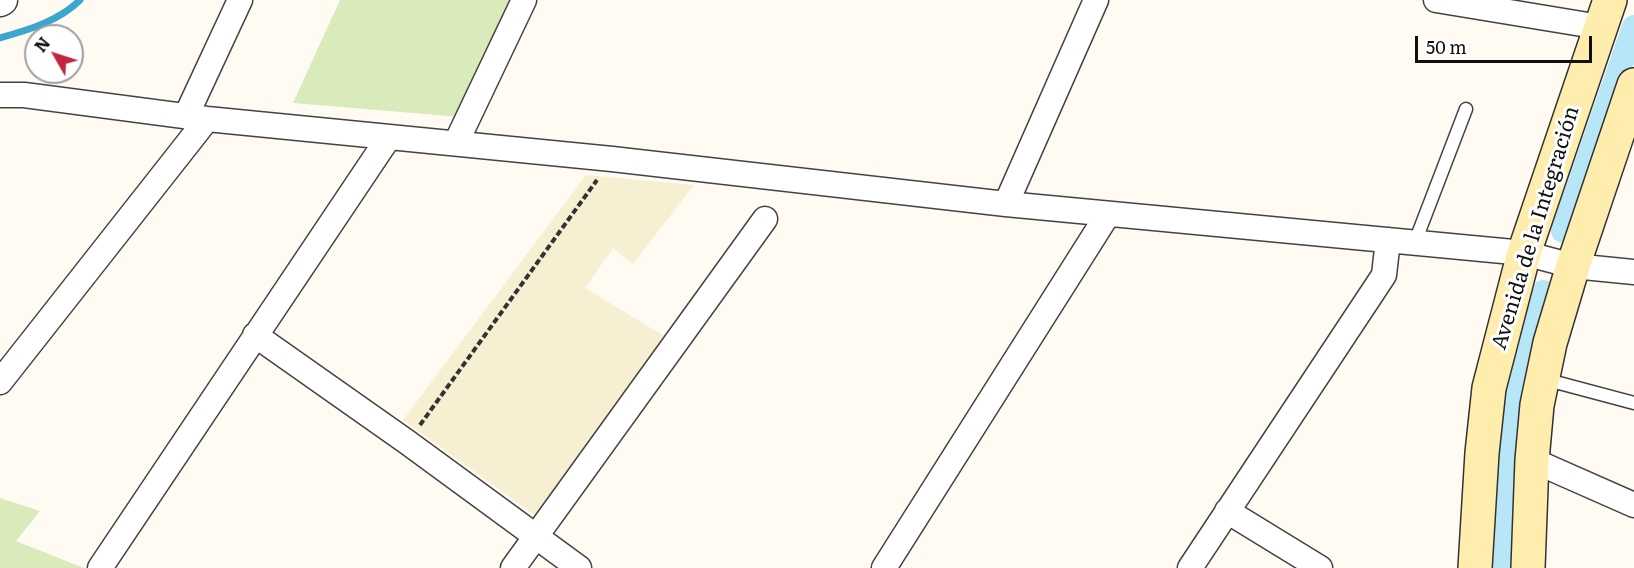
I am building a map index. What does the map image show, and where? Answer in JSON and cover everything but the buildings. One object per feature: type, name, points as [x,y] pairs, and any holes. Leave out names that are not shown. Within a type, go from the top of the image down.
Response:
[{"type":"main road","name":"Avenida de la Integración","points":[[1475,568],[1482,453],[1489,388],[1524,252],[1605,14]]},
{"type":"main road","points":[[1528,568],[1532,460],[1542,379],[1550,343],[1573,266],[1634,85]]},
{"type":"street","points":[[0,382],[196,117],[240,0]]},
{"type":"street","points":[[456,143],[524,0]]},
{"type":"street","points":[[1006,204],[1096,0]]},
{"type":"street","points":[[1436,0],[1605,14]]},
{"type":"street","points":[[0,95],[24,95],[196,117],[612,159],[1006,204],[1524,252],[1573,266],[1634,272]]},
{"type":"street","points":[[100,568],[388,136]]},
{"type":"street","points":[[885,568],[1108,214]]},
{"type":"street","points":[[513,568],[765,219]]},
{"type":"street","points":[[1190,568],[1384,276],[1388,240]]},
{"type":"street","points":[[255,335],[407,442],[579,568]]},
{"type":"street","points":[[1532,460],[1634,505]]},
{"type":"street","points":[[1227,511],[1320,568]]},
{"type":"lane","points":[[1415,242],[1466,109]]},
{"type":"lane","points":[[1542,379],[1634,404]]},
{"type":"path","points":[[407,442],[612,159]]},
{"type":"shaded area","points":[[586,175],[694,185],[633,264],[613,248],[585,288],[664,336],[537,517],[403,420]]},
{"type":"green space","points":[[340,0],[513,0],[460,117],[293,103]]},
{"type":"green space","points":[[0,498],[40,511],[16,541],[84,568],[0,568]]},
{"type":"waterway","points":[[0,38],[53,19],[80,0]]},
{"type":"waterway","points":[[1563,231],[1634,27]]},
{"type":"waterway","points":[[1504,568],[1505,499],[1519,377],[1543,292]]}]
